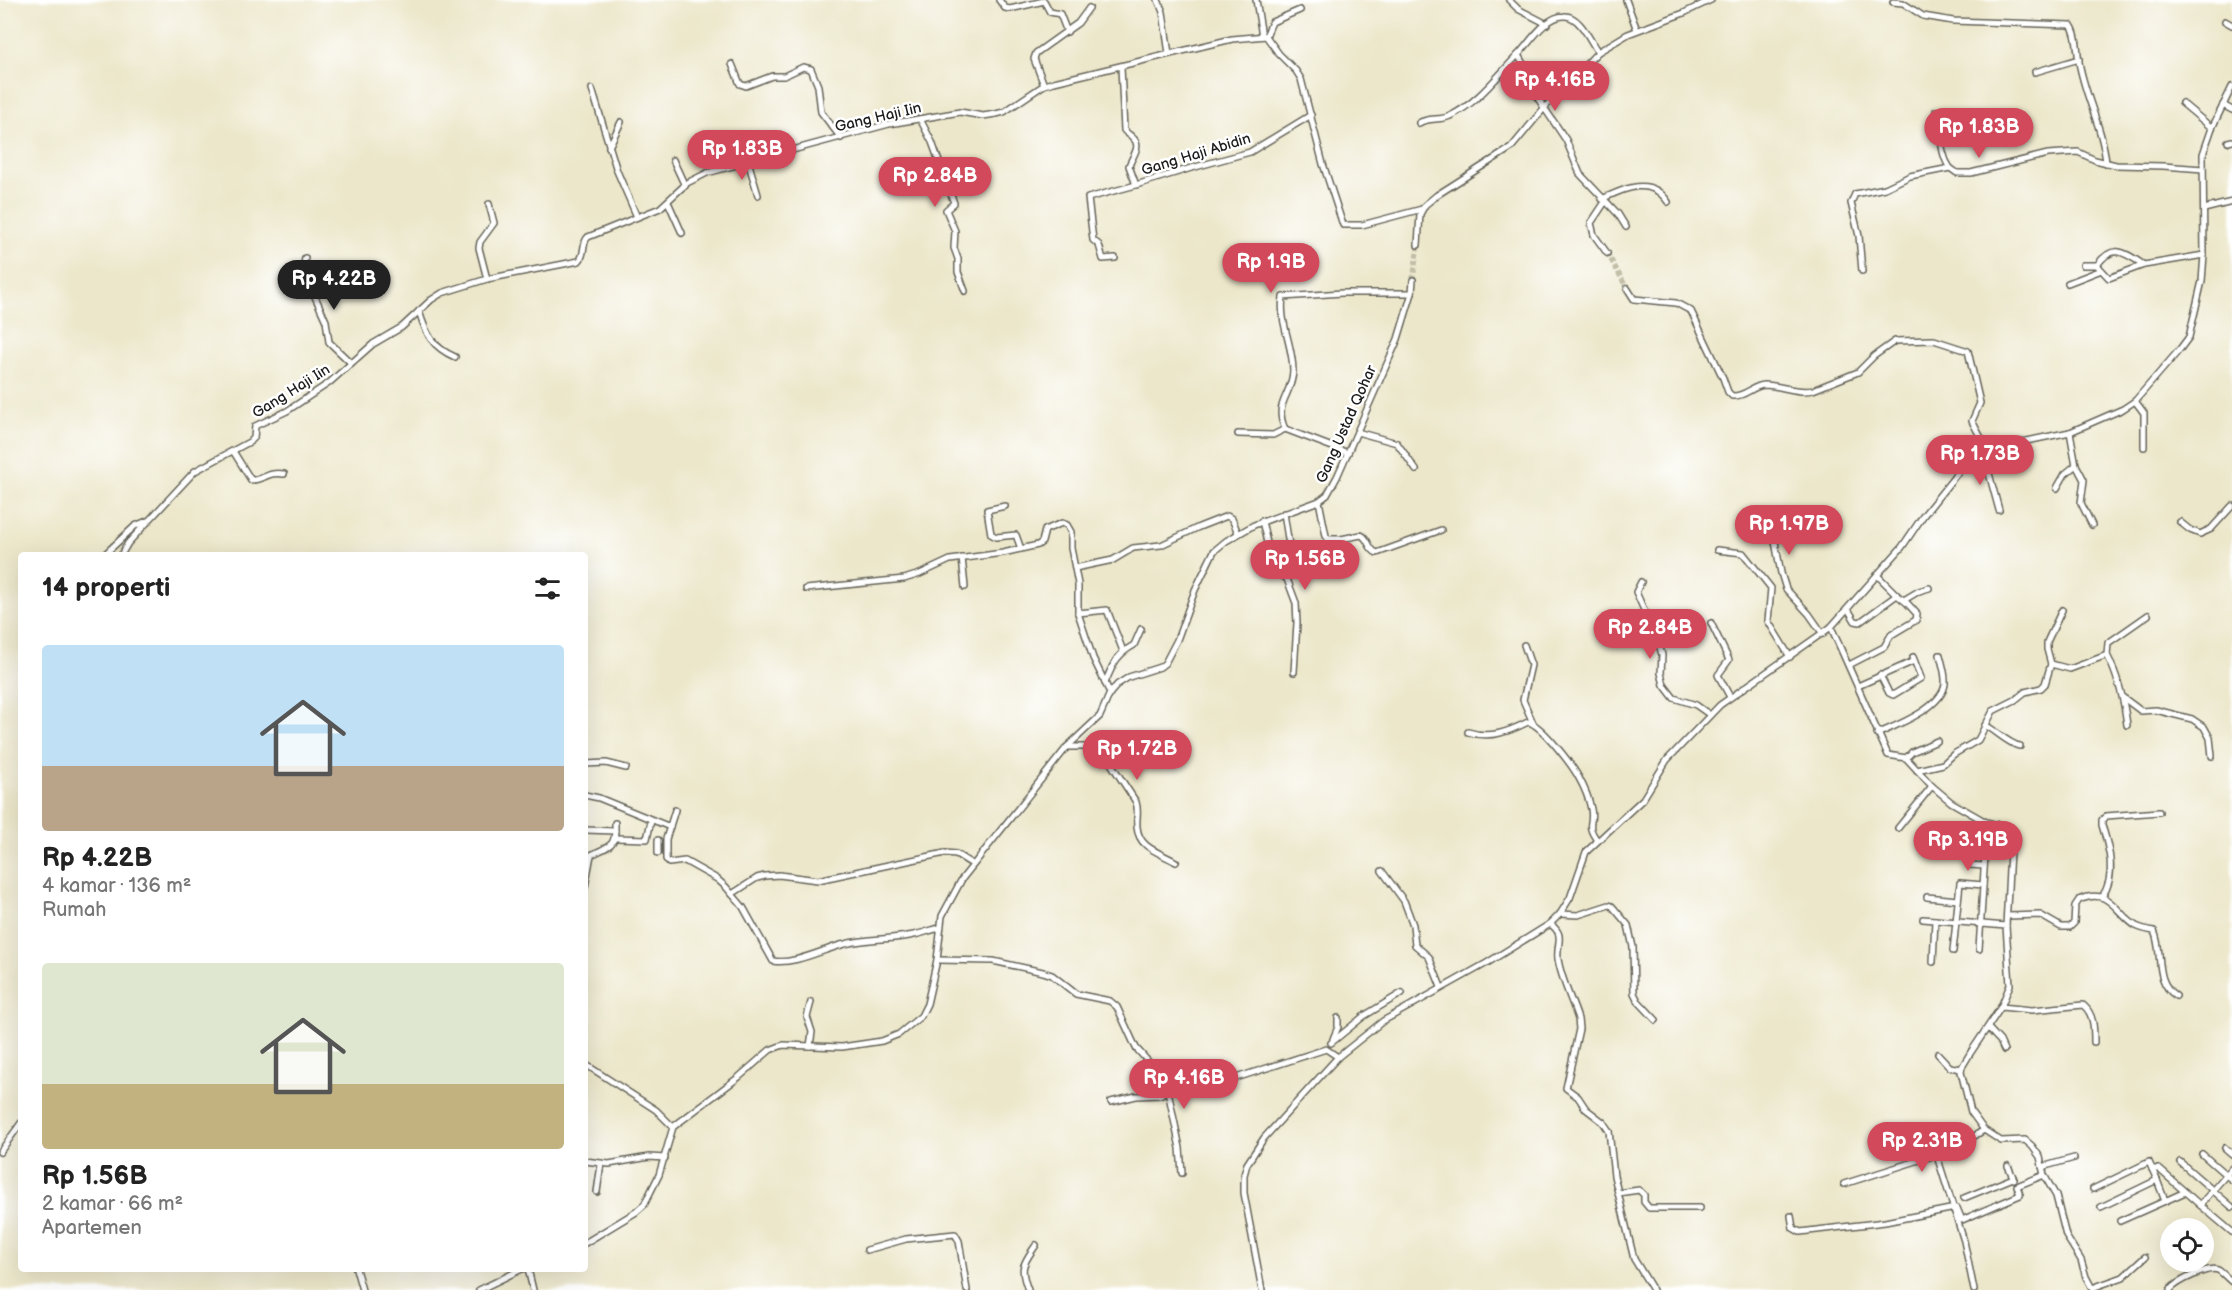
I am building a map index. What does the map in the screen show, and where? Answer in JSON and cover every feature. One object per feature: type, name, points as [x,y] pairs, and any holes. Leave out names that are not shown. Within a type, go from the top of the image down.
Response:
[{"type":"street","points":[[999,0],[1005,8],[1010,9],[1044,2],[1050,12],[1060,14],[1067,32]]},
{"type":"street","points":[[1158,0],[1163,12],[1169,54]]},
{"type":"street","points":[[1256,0],[1264,36],[1278,54],[1296,71],[1300,79],[1323,164],[1343,225],[1362,225],[1422,209],[1430,200],[1511,148],[1545,107],[1598,52],[1628,33],[1684,13],[1711,0]]},
{"type":"street","points":[[1509,0],[1515,7],[1547,24]]},
{"type":"street","points":[[1626,0],[1637,30]]},
{"type":"street","points":[[1893,2],[1903,3],[1923,16],[1953,21],[1994,24],[2069,24],[2074,31],[2079,59],[2104,145],[2106,163]]},
{"type":"street","points":[[1044,85],[1034,59],[1035,56],[1078,23],[1089,8]]},
{"type":"street","points":[[1264,36],[1272,22],[1300,10]]},
{"type":"street","points":[[1419,123],[1426,119],[1445,118],[1460,111],[1489,86],[1547,24],[1562,16],[1574,19],[1598,52]]},
{"type":"street","points":[[2224,21],[2232,25]]},
{"type":"street","name":"Gang Haji Iin","points":[[123,552],[128,543],[195,471],[253,439],[255,426],[309,397],[335,379],[373,344],[402,327],[442,293],[488,279],[576,262],[583,257],[584,244],[588,237],[660,208],[684,186],[707,173],[889,124],[960,112],[983,116],[996,114],[1004,112],[1044,85],[1232,39],[1264,36]]},
{"type":"street","points":[[1518,55],[1528,72],[1536,97],[1566,140],[1580,174],[1618,214],[1626,227]]},
{"type":"street","points":[[2035,72],[2079,59]]},
{"type":"street","points":[[732,64],[743,85],[772,76],[784,76],[803,67],[811,69],[818,86],[821,112],[841,138]]},
{"type":"street","name":"Gang Haji Abidin","points":[[1121,67],[1124,130],[1137,146],[1129,166],[1136,185],[1188,168],[1250,152],[1311,115]]},
{"type":"street","points":[[1262,1290],[1244,1193],[1244,1175],[1247,1164],[1272,1129],[1338,1057],[1373,1027],[1487,963],[1550,924],[1560,914],[1572,893],[1584,855],[1642,799],[1661,767],[1710,715],[1730,698],[1790,657],[1820,631],[1831,627],[1878,576],[1959,471],[1986,454],[2017,443],[2071,434],[2139,405],[2189,337],[2202,281],[2204,255],[2203,154],[2212,128],[2232,87]]},
{"type":"street","points":[[592,89],[617,171],[637,217]]},
{"type":"street","points":[[2181,103],[2212,128]]},
{"type":"street","points":[[2223,105],[2231,109]]},
{"type":"street","points":[[1936,111],[1940,126],[1942,153],[1950,168],[1957,173],[1971,173],[2018,160],[2064,152],[2078,152],[2095,160],[2116,165],[2163,165],[2203,169]]},
{"type":"street","points":[[920,119],[932,142],[954,203],[946,210],[955,231],[954,248],[958,259],[958,272],[965,291]]},
{"type":"street","points":[[609,147],[621,122]]},
{"type":"street","points":[[673,159],[684,186]]},
{"type":"street","points":[[748,161],[758,195]]},
{"type":"street","points":[[1862,271],[1859,236],[1851,203],[1856,194],[1885,188],[1910,176],[1950,168]]},
{"type":"street","points":[[1115,258],[1103,259],[1099,245],[1092,238],[1088,198],[1136,185]]},
{"type":"street","points":[[1607,253],[1594,235],[1591,223],[1604,200],[1624,189],[1644,185],[1660,192],[1668,202]]},
{"type":"street","points":[[668,202],[682,233]]},
{"type":"street","points":[[2204,209],[2232,202]]},
{"type":"street","points":[[488,279],[479,248],[480,242],[494,223],[489,204]]},
{"type":"street","points":[[1418,245],[1422,209]]},
{"type":"street","points":[[2068,283],[2098,268],[2106,254],[2114,251],[2126,254],[2144,265]]},
{"type":"street","points":[[2083,265],[2098,268],[2106,278],[2111,278],[2144,265],[2204,255]]},
{"type":"street","points":[[305,258],[302,265],[303,270],[326,321],[329,342],[351,363]]},
{"type":"street","name":"Gang Ustad Qohar","points":[[674,1127],[776,1047],[842,1047],[882,1041],[899,1034],[913,1024],[926,1009],[937,960],[944,910],[972,864],[1067,747],[1100,716],[1110,693],[1122,680],[1165,663],[1177,640],[1208,561],[1219,547],[1238,533],[1262,521],[1319,501],[1328,495],[1398,339],[1412,293],[1413,280]]},
{"type":"street","points":[[1627,288],[1634,299],[1676,303],[1691,311],[1728,392],[1732,396],[1740,397],[1765,385],[1806,392],[1813,390],[1858,372],[1895,340],[1934,340],[1968,351],[1980,403],[1972,421],[1986,454],[1999,510]]},
{"type":"street","points":[[1348,453],[1286,429],[1281,420],[1281,407],[1293,373],[1291,352],[1282,320],[1283,297],[1342,293],[1412,293]]},
{"type":"street","points":[[419,311],[423,325],[438,349],[455,357]]},
{"type":"street","points":[[2139,405],[2144,447]]},
{"type":"street","points":[[1238,434],[1273,435],[1286,429]]},
{"type":"street","points":[[1357,432],[1397,443],[1416,470]]},
{"type":"street","points":[[2071,434],[2076,465],[2084,480],[2081,503],[2092,525]]},
{"type":"street","points":[[233,451],[251,480],[271,473],[284,474]]},
{"type":"street","points":[[2057,488],[2065,474],[2076,465]]},
{"type":"street","points":[[1319,501],[1328,538],[1341,539],[1361,535],[1366,539],[1370,549],[1377,553],[1441,530]]},
{"type":"street","points":[[1005,506],[987,510],[990,534],[996,537],[1016,535],[1021,549]]},
{"type":"street","points":[[2180,522],[2200,534],[2211,529],[2232,506]]},
{"type":"street","points":[[1284,513],[1293,571],[1284,576]]},
{"type":"street","points":[[1075,568],[1113,560],[1133,548],[1161,545],[1199,526],[1227,516],[1232,519],[1238,533]]},
{"type":"street","points":[[107,552],[135,526],[150,519]]},
{"type":"street","points":[[1262,521],[1273,569],[1284,576],[1294,595],[1297,610],[1293,672]]},
{"type":"street","points":[[806,589],[904,579],[944,562],[1040,544],[1045,530],[1057,524],[1064,524],[1071,532],[1071,548],[1078,584],[1078,613],[1094,658],[1110,693]]},
{"type":"street","points":[[1772,526],[1780,573],[1786,589],[1809,614],[1820,631]]},
{"type":"street","points":[[1718,550],[1743,553],[1771,588],[1768,621],[1790,657]]},
{"type":"street","points":[[962,558],[965,587]]},
{"type":"street","points":[[1849,665],[1884,647],[1891,635],[1916,620],[1917,614],[1878,576]]},
{"type":"street","points":[[1641,582],[1636,592],[1659,644],[1664,685],[1674,698],[1696,705],[1710,715]]},
{"type":"street","points":[[1904,600],[1929,588]]},
{"type":"street","points":[[1848,609],[1855,621],[1860,622],[1897,595]]},
{"type":"street","points":[[1078,613],[1107,610],[1123,651]]},
{"type":"street","points":[[1917,770],[1943,764],[1954,754],[1978,740],[1989,715],[1997,707],[2015,700],[2025,692],[2041,688],[2045,684],[2051,664],[2047,642],[2061,610]]},
{"type":"street","points":[[2127,725],[2124,698],[2117,674],[2107,655],[2108,643],[2148,615]]},
{"type":"street","points":[[1711,623],[1729,660],[1718,675],[1730,698]]},
{"type":"street","points":[[1831,627],[1888,755],[1906,758],[1932,786],[1966,812],[1986,822],[2006,827],[2012,832],[2006,926],[2010,985],[2001,1007],[1961,1069],[1971,1112],[1984,1130],[2004,1141],[2021,1139],[2028,1142],[2037,1152],[2044,1175],[2056,1196],[2066,1236],[2081,1260],[2086,1278],[2093,1289],[2123,1277],[2145,1257]]},
{"type":"street","points":[[1105,683],[1113,663],[1123,651],[1134,645],[1141,629]]},
{"type":"street","points":[[1524,645],[1531,665],[1524,700],[1533,723],[1569,762],[1579,778],[1590,807],[1590,829],[1597,840]]},
{"type":"street","points":[[1877,734],[1926,710],[1941,695],[1945,681],[1940,655]]},
{"type":"street","points":[[2051,664],[2070,669],[2107,655]]},
{"type":"street","points":[[1858,686],[1880,675],[1913,659],[1920,680],[1893,695],[1889,693],[1880,675]]},
{"type":"street","points":[[2124,698],[2130,705],[2141,711],[2156,710],[2192,719],[2204,727],[2207,732],[2212,756]]},
{"type":"street","points":[[1468,732],[1485,736],[1513,730],[1528,722],[1533,723]]},
{"type":"street","points":[[1985,725],[1998,732],[2014,746],[2020,746]]},
{"type":"street","points":[[1906,758],[1913,751],[1937,741]]},
{"type":"street","points":[[1067,747],[1096,747],[1104,753],[1136,802],[1137,827],[1142,841],[1149,849],[1176,862]]},
{"type":"street","points":[[588,764],[606,763],[626,768]]},
{"type":"street","points":[[1898,828],[1932,786]]},
{"type":"street","points":[[588,796],[599,798],[670,828]]},
{"type":"street","points":[[675,810],[665,853],[667,862],[685,861],[717,879],[743,907],[771,958],[776,962],[810,955],[848,943],[913,935],[940,928]]},
{"type":"street","points":[[2102,897],[2108,888],[2110,878],[2110,858],[2101,822],[2104,817],[2159,812]]},
{"type":"street","points":[[588,830],[647,839],[651,821]]},
{"type":"street","points":[[588,871],[591,855],[605,850],[614,843],[615,823]]},
{"type":"street","points":[[658,840],[656,853],[665,853]]},
{"type":"street","points":[[732,894],[765,876],[779,875],[818,880],[945,853],[956,854],[972,864]]},
{"type":"street","points":[[1979,949],[1986,853],[2000,855]]},
{"type":"street","points":[[1970,865],[1984,866]]},
{"type":"street","points":[[1382,871],[1404,901],[1413,928],[1414,943],[1429,957],[1441,987]]},
{"type":"street","points":[[1953,951],[1960,882],[1983,885]]},
{"type":"street","points":[[1927,897],[1958,900]]},
{"type":"street","points":[[2008,916],[2040,915],[2061,927],[2070,927],[2074,923],[2075,906],[2079,900],[2086,897],[2102,897],[2111,901],[2135,925],[2154,932],[2160,970],[2169,990],[2176,996]]},
{"type":"street","points":[[1560,914],[1578,915],[1610,905],[1621,915],[1628,925],[1633,946],[1634,993],[1638,1001],[1656,1020]]},
{"type":"street","points":[[1923,919],[2006,926]]},
{"type":"street","points":[[1933,962],[1935,920]]},
{"type":"street","points":[[1550,924],[1559,934],[1559,963],[1579,1024],[1566,1088],[1608,1128],[1618,1193],[1634,1259],[1652,1290]]},
{"type":"street","points":[[937,960],[983,960],[1017,965],[1052,975],[1076,994],[1112,1001],[1138,1051],[1169,1089],[1180,1148],[1182,1173]]},
{"type":"street","points":[[1111,1102],[1136,1096],[1156,1096],[1169,1089],[1207,1090],[1326,1049],[1364,1016],[1402,993]]},
{"type":"street","points":[[810,1046],[812,1032],[807,1017],[811,1002]]},
{"type":"street","points":[[2001,1007],[2032,1011],[2083,1005],[2089,1011],[2093,1021],[2094,1042]]},
{"type":"street","points":[[1331,1043],[1338,1027],[1338,1018]]},
{"type":"street","points":[[1988,1028],[2000,1041],[2004,1050]]},
{"type":"street","points":[[1326,1049],[1338,1057]]},
{"type":"street","points":[[1938,1054],[1950,1067],[1961,1069]]},
{"type":"street","points":[[588,1066],[656,1110],[674,1127],[651,1193],[640,1209],[588,1241]]},
{"type":"street","points":[[0,1152],[18,1129]]},
{"type":"street","points":[[1844,1184],[1937,1156],[1964,1145],[1984,1130]]},
{"type":"street","points":[[2225,1148],[2232,1154]]},
{"type":"street","points":[[2202,1154],[2232,1180]]},
{"type":"street","points":[[1937,1156],[1962,1220],[2020,1195],[2008,1166]]},
{"type":"street","points":[[588,1162],[601,1164],[623,1163],[649,1157],[665,1158]]},
{"type":"street","points":[[2042,1167],[2074,1158]]},
{"type":"street","points":[[2093,1189],[2149,1162],[2165,1202]]},
{"type":"street","points":[[2180,1162],[2232,1207]]},
{"type":"street","points":[[597,1192],[601,1164]]},
{"type":"street","points":[[2200,1205],[2232,1167]]},
{"type":"street","points":[[2152,1169],[2159,1170],[2232,1232]]},
{"type":"street","points":[[2017,1186],[2044,1175]]},
{"type":"street","points":[[1964,1198],[2013,1178]]},
{"type":"street","points":[[2101,1208],[2157,1180]]},
{"type":"street","points":[[1618,1193],[1639,1190],[1644,1195],[1644,1202],[1649,1208],[1700,1208]]},
{"type":"street","points":[[2120,1221],[2185,1192]]},
{"type":"street","points":[[1791,1216],[1793,1228],[1800,1232],[1884,1222],[1956,1208]]},
{"type":"street","points":[[1956,1208],[1974,1290]]},
{"type":"street","points":[[867,1250],[906,1239],[955,1234],[959,1241],[967,1290]]},
{"type":"street","points":[[1028,1290],[1023,1275],[1023,1265],[1036,1245]]},
{"type":"street","points":[[2170,1290],[2179,1281],[2212,1269],[2218,1270],[2232,1282]]},
{"type":"street","points":[[357,1272],[362,1290]]},
{"type":"street","points":[[479,1290],[514,1272]]},
{"type":"street","points":[[529,1272],[533,1290]]},
{"type":"tunnel","points":[[1413,280],[1418,245]]},
{"type":"tunnel","points":[[1607,253],[1627,288]]}]
